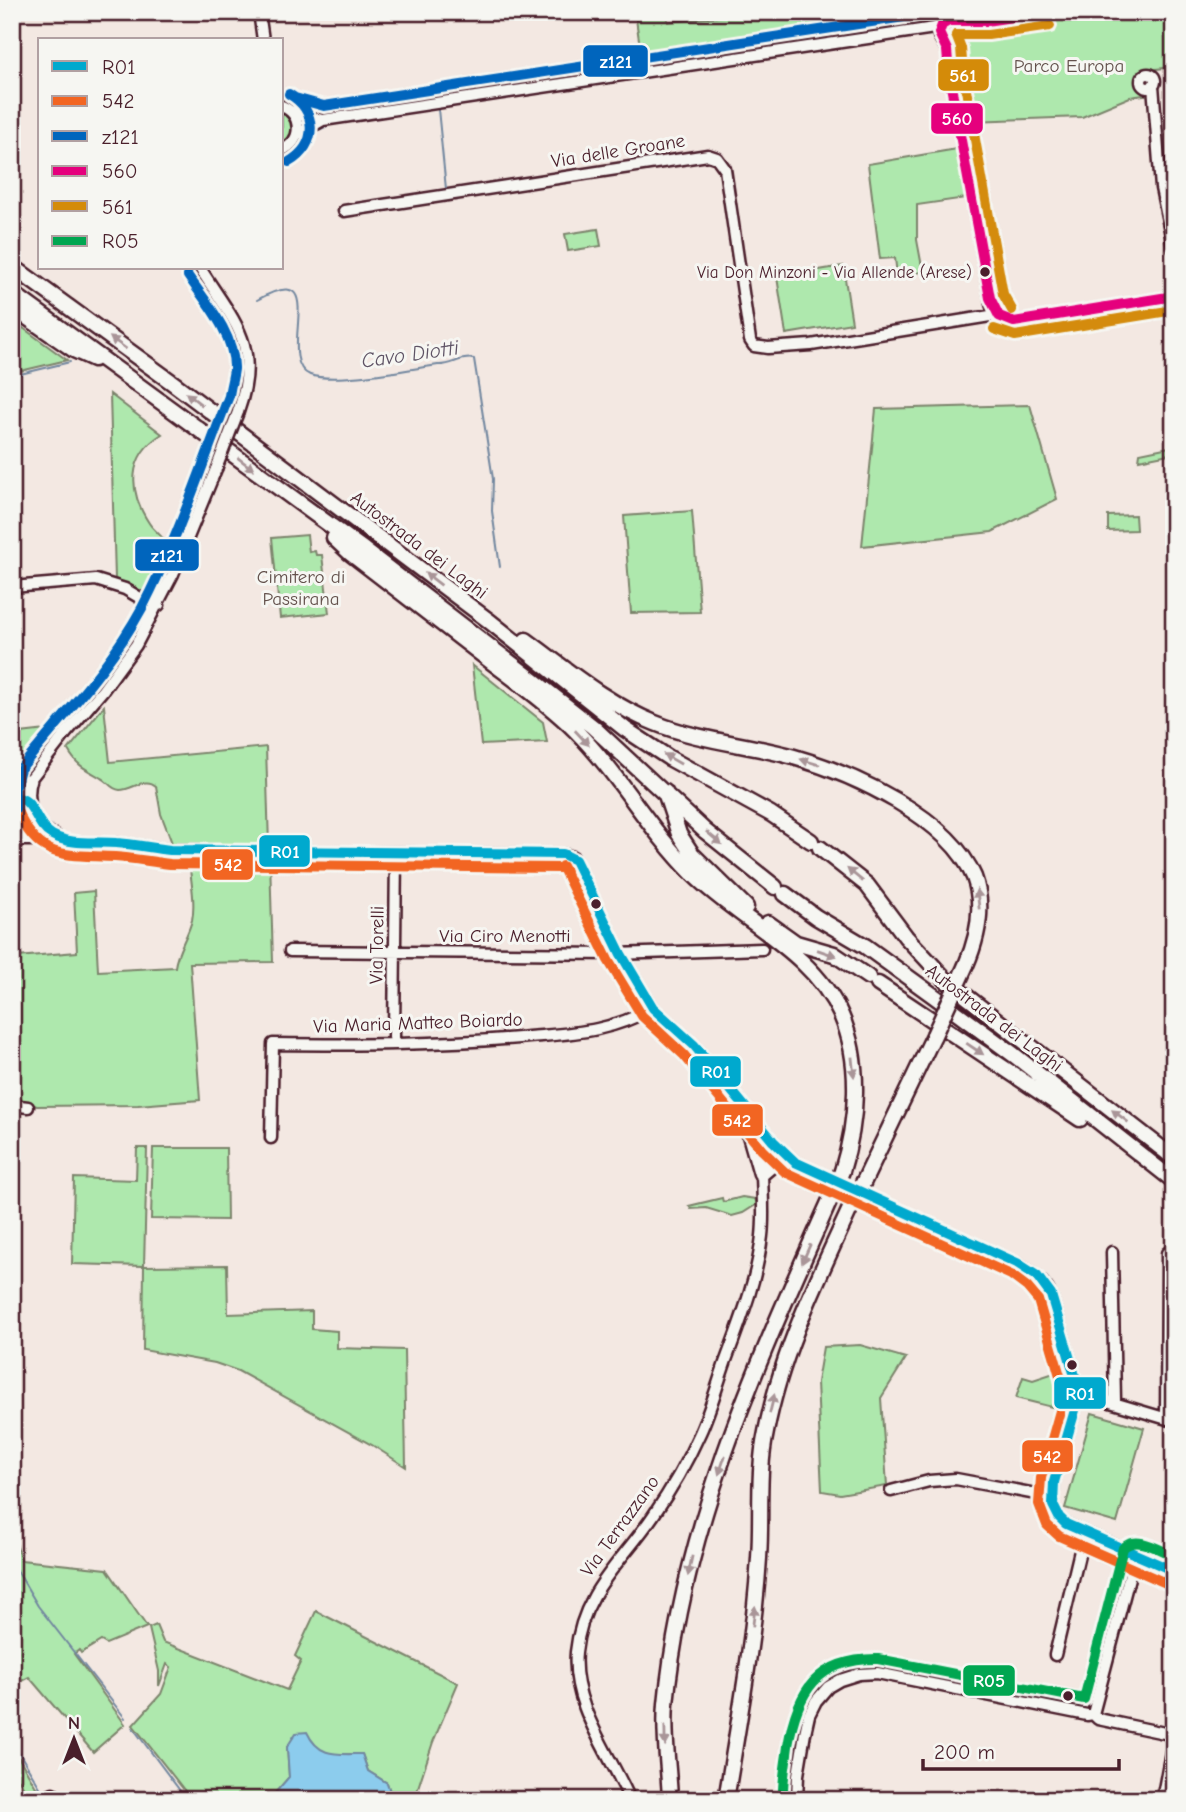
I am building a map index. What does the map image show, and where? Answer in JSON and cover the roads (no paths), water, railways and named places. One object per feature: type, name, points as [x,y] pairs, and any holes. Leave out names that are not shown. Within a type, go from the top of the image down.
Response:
[{"type":"highway","name":"Autostrada dei Laghi","points":[[12,258],[18,270],[488,620],[646,744],[771,814],[816,844],[867,885],[928,963],[971,1002],[1174,1158]]},
{"type":"highway","name":"Autostrada dei Laghi","points":[[12,293],[364,550],[575,712],[705,831],[780,891],[816,917],[865,946],[934,996],[1014,1055],[1174,1181]]},
{"type":"highway","points":[[12,307],[74,350],[124,373]]},
{"type":"highway","points":[[304,508],[350,553],[558,714],[589,745],[691,873],[796,958],[821,983],[841,1015],[849,1043],[853,1069],[853,1121],[842,1171],[751,1382],[692,1557],[670,1673],[665,1721],[670,1800]]},
{"type":"highway","points":[[488,620],[519,634],[598,692],[648,720],[704,737],[790,756],[867,784],[920,817],[955,848],[974,878],[980,915],[974,945],[790,1343],[765,1433],[760,1483],[759,1558],[744,1684],[726,1800]]},
{"type":"highway","points":[[664,791],[679,834],[692,854],[735,898],[796,943],[834,954],[1112,1141],[1153,1165]]},
{"type":"street","points":[[259,12],[263,38]]},
{"type":"street","points":[[893,33],[919,33],[951,46],[957,45],[962,40],[940,12]]},
{"type":"street","points":[[297,135],[323,120],[951,24],[987,22],[1048,12]]},
{"type":"street","points":[[942,41],[951,24]]},
{"type":"street","points":[[942,41],[947,50],[990,298],[996,317],[1014,322],[1174,296]]},
{"type":"street","points":[[952,86],[957,45]]},
{"type":"street","points":[[1153,85],[1161,188],[1174,250]]},
{"type":"street","points":[[285,106],[323,120]]},
{"type":"street","points":[[284,149],[291,145],[297,135],[298,124],[285,106]]},
{"type":"street","name":"Via delle Groane","points":[[344,211],[713,156],[725,169],[754,342],[775,346],[811,345],[996,317]]},
{"type":"street","points":[[12,798],[121,668],[154,615],[238,411],[247,380],[246,347],[230,312],[201,270]]},
{"type":"street","points":[[12,587],[96,580],[125,589],[147,602],[159,605]]},
{"type":"street","points":[[147,602],[154,615]]},
{"type":"street","points":[[32,777],[29,794],[38,823],[49,833],[75,842]]},
{"type":"street","points":[[12,798],[21,797],[31,807]]},
{"type":"street","points":[[12,830],[17,823],[29,818],[31,807]]},
{"type":"street","points":[[17,823],[54,840]]},
{"type":"street","points":[[12,839],[116,843],[170,850],[570,856],[575,860],[621,954],[653,1008],[694,1045],[764,1130],[795,1162],[982,1246],[1032,1272],[1044,1284],[1051,1296],[1080,1392],[1054,1482],[1052,1496],[1059,1517],[1070,1528],[1174,1571]]},
{"type":"street","name":"Via Torelli","points":[[394,1037],[396,853]]},
{"type":"street","name":"Via Ciro Menotti","points":[[290,951],[621,954],[762,949]]},
{"type":"street","name":"Via Maria Matteo Boiardo","points":[[271,1138],[273,1044],[389,1045],[468,1042],[598,1031],[623,1023],[653,1008]]},
{"type":"street","name":"Via Terrazzano","points":[[735,1094],[752,1145],[763,1191]]},
{"type":"street","points":[[12,1105],[28,1107]]},
{"type":"street","points":[[752,1145],[753,1136],[764,1130]]},
{"type":"street","name":"Via Terrazzano","points":[[630,1800],[583,1700],[576,1666],[579,1636],[583,1618],[595,1591],[653,1517],[700,1432],[748,1297],[762,1237],[764,1130]]},
{"type":"street","points":[[763,1175],[776,1164],[795,1162]]},
{"type":"street","points":[[1112,1252],[1115,1401]]},
{"type":"street","points":[[1080,1392],[1170,1420],[1167,1253]]},
{"type":"street","points":[[891,1491],[919,1483],[956,1479],[1052,1496]]},
{"type":"street","points":[[1055,1655],[1084,1534]]},
{"type":"street","points":[[1094,1714],[1135,1555]]},
{"type":"street","points":[[797,1800],[797,1776],[811,1710],[828,1687],[852,1675],[877,1673],[1087,1715],[1094,1714]]},
{"type":"street","points":[[1094,1714],[1098,1719],[1174,1735],[1162,1800]]},
{"type":"street","points":[[39,1800],[52,1793]]},
{"type":"water","points":[[307,1732],[317,1746],[330,1753],[362,1754],[368,1771],[387,1783],[393,1800],[269,1800],[289,1777],[287,1747],[296,1733]]},
{"type":"waterway","points":[[312,133],[332,124],[755,60]]},
{"type":"waterway","points":[[438,109],[446,189]]},
{"type":"waterway","name":"Cavo Diotti","points":[[257,300],[280,290],[293,291],[298,301],[297,351],[300,366],[310,375],[354,377],[474,359],[493,479],[492,511],[500,567]]},
{"type":"waterway","points":[[12,376],[70,362]]},
{"type":"waterway","points":[[12,1562],[38,1606],[125,1718]]},
{"type":"waterway","points":[[12,1635],[15,1651],[12,1659]]},
{"type":"waterway","points":[[133,1728],[187,1800]]},
{"type":"waterway","points":[[12,1741],[44,1794]]},
{"type":"place","name":"Via Don Minzoni - Via Allende (Arese)","points":[[985,272]]},
{"type":"park label","name":"Parco Europa","points":[[1069,66]]},
{"type":"park label","name":"Cimitero di Passirana","points":[[301,588]]}]
